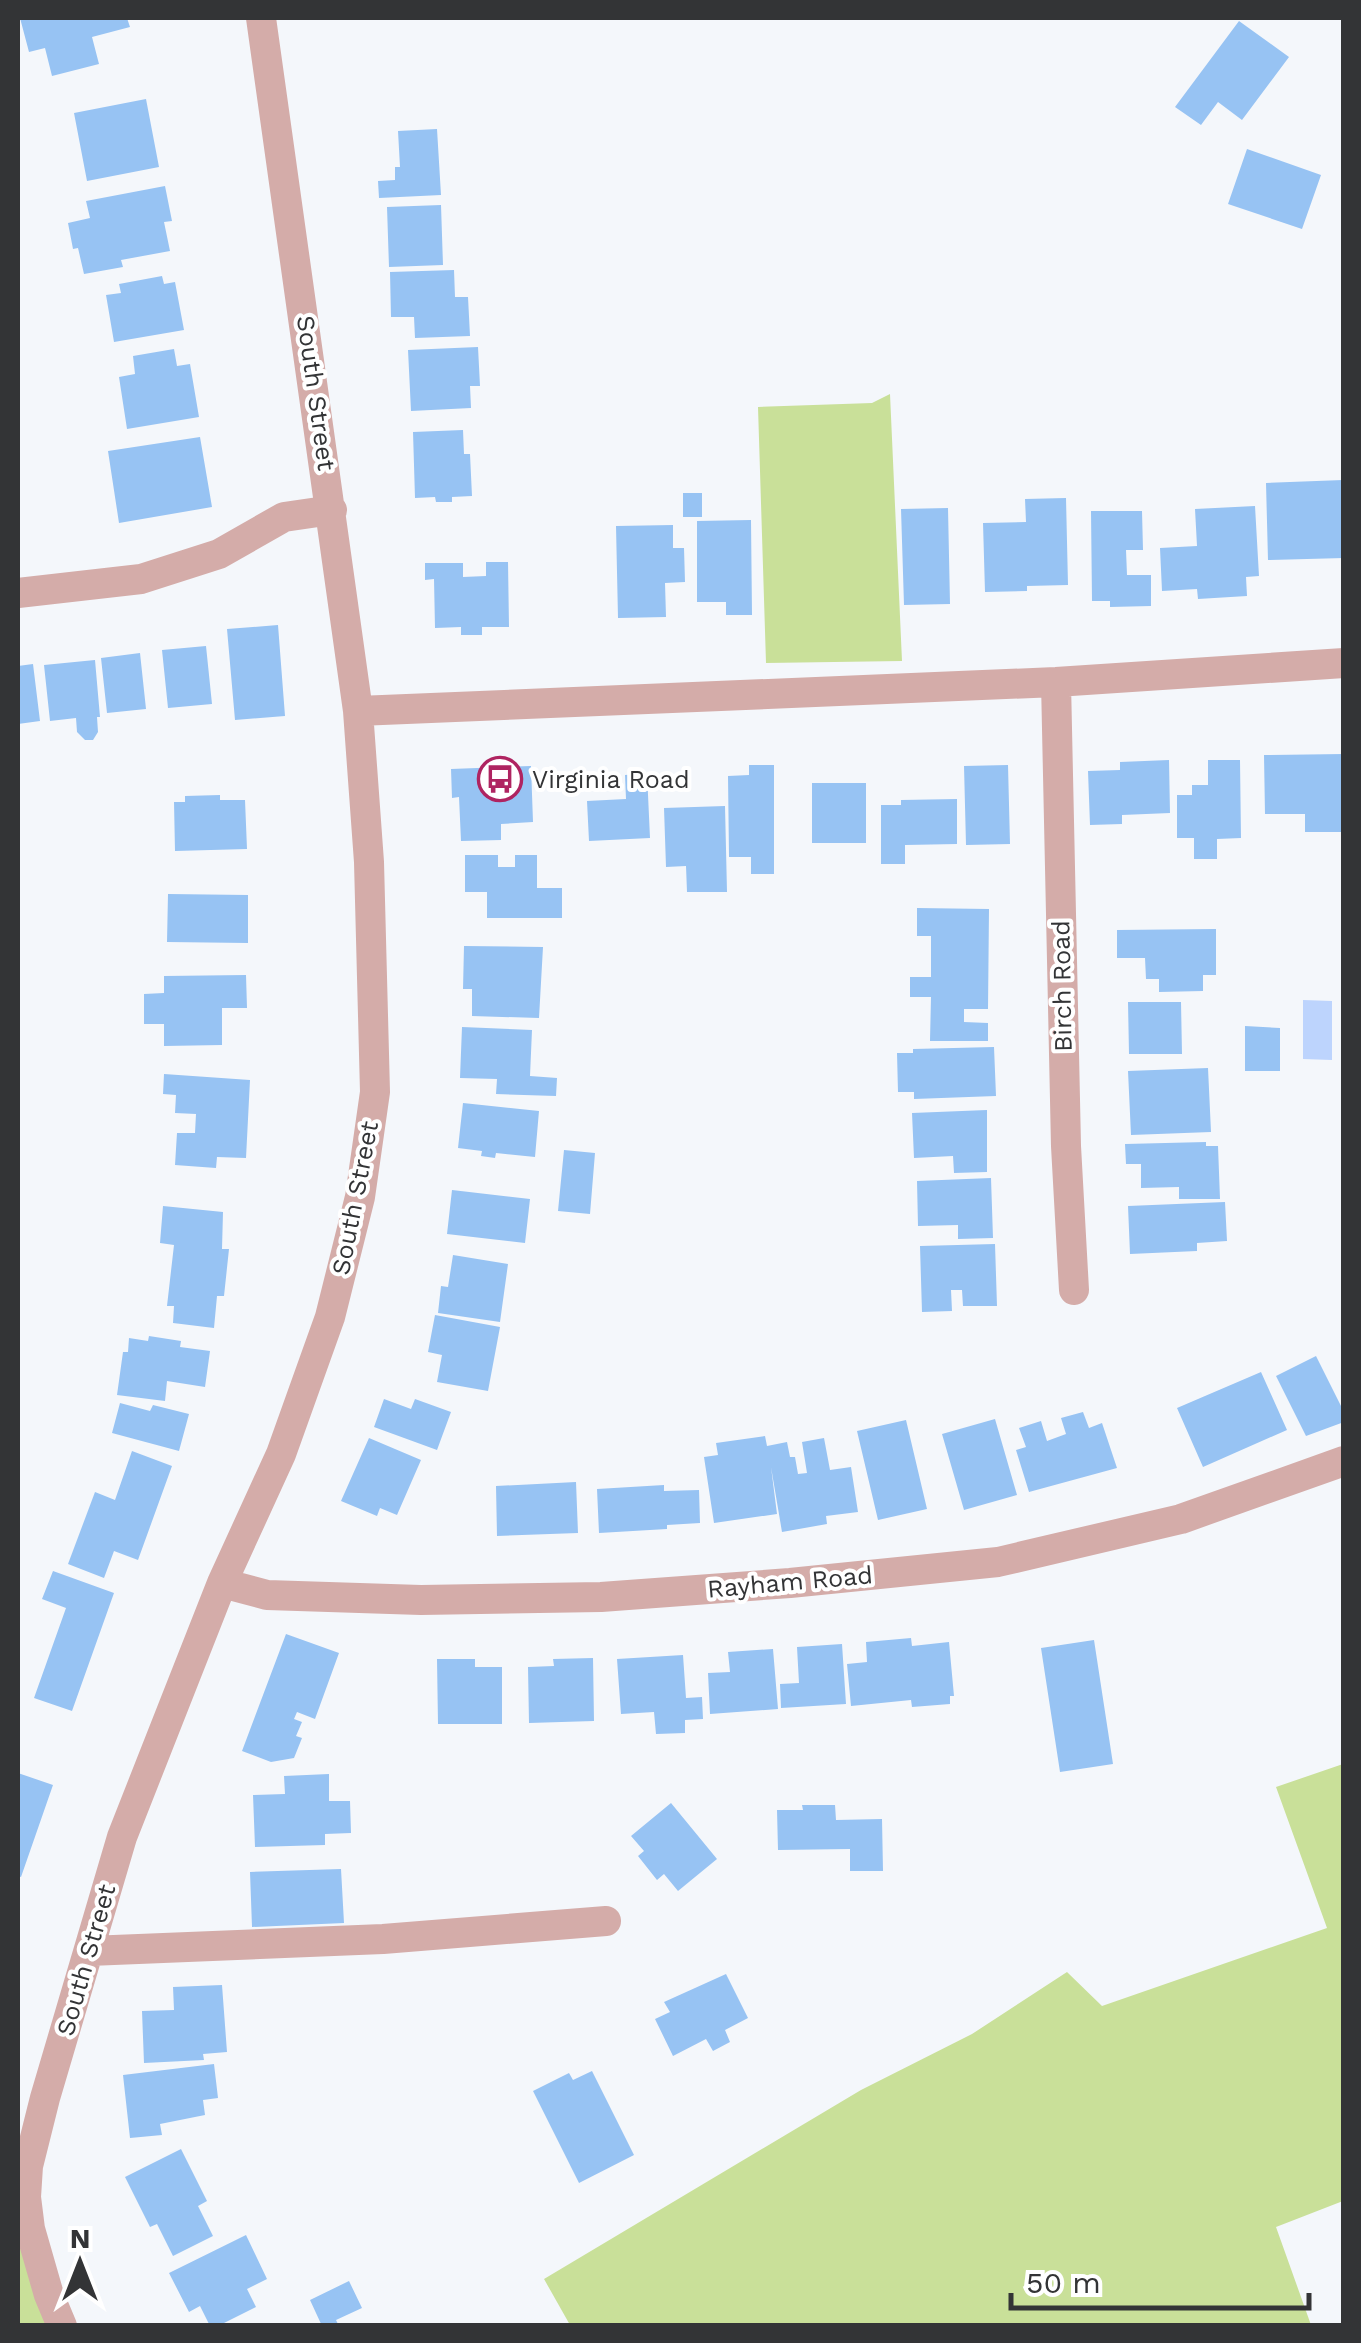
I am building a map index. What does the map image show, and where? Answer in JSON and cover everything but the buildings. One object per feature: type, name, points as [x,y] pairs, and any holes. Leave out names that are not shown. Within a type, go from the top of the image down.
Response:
[{"type":"street","name":"South Street","points":[[62,2326],[30,2229],[26,2197],[28,2166],[45,2098],[122,1837],[222,1584],[281,1454],[324,1334],[360,1196],[375,1092],[369,862],[358,711],[261,18]]},
{"type":"street","points":[[18,593],[140,578],[219,554],[284,516],[332,510]]},
{"type":"street","points":[[358,711],[1056,682],[1344,662]]},
{"type":"street","name":"Birch Road","points":[[1056,682],[1066,1146],[1074,1290]]},
{"type":"street","name":"Rayham Road","points":[[222,1584],[266,1595],[421,1600],[602,1597],[790,1584],[998,1562],[1181,1519],[1344,1460]]},
{"type":"street","points":[[89,1950],[383,1939],[606,1922]]},
{"type":"green space","points":[[890,394],[902,661],[766,663],[758,407],[872,403]]},
{"type":"green space","points":[[1343,1764],[1343,2201],[1276,2227],[1311,2325],[570,2325],[544,2279],[861,2090],[972,2034],[1067,1972],[1102,2006],[1327,1928],[1276,1787]]},
{"type":"green space","points":[[18,2149],[48,2325],[18,2325]]},
{"type":"water","points":[[1303,1000],[1332,1001],[1332,1060],[1303,1059]]},
{"type":"place","name":"Virginia Road","points":[[500,779]]}]
